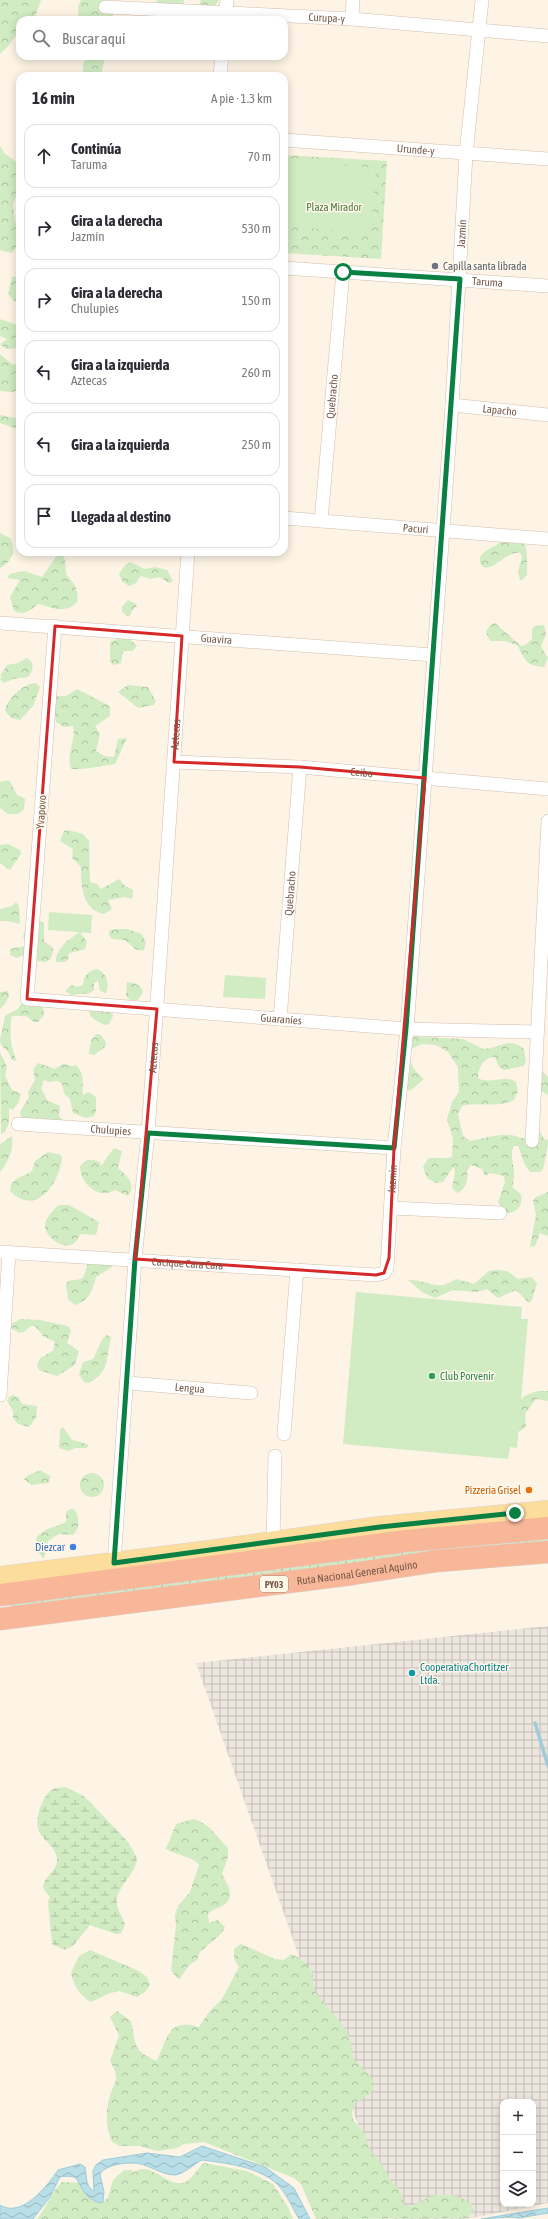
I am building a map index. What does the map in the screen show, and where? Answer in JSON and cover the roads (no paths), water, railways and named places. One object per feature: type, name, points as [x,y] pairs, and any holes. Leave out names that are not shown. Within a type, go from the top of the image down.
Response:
[{"type":"highway","name":"PY03","points":[[0,1595],[406,1541],[548,1528]]},
{"type":"highway","name":"Ruta Nacional General Aquino","points":[[0,1619],[352,1574],[437,1561],[548,1552]]},
{"type":"main road","points":[[0,1577],[202,1552],[388,1526],[548,1511]]},
{"type":"main road","points":[[202,1552],[406,1541]]},
{"type":"street","points":[[352,19],[353,0]]},
{"type":"street","name":"Jazmín","points":[[376,1275],[384,1273],[387,1268],[394,1148],[406,1028],[443,532],[460,279],[466,154],[482,0]]},
{"type":"street","name":"Curupa-y","points":[[105,7],[226,11],[352,19],[548,36]]},
{"type":"street","points":[[220,72],[222,60]]},
{"type":"street","name":"Urunde-y","points":[[288,140],[548,159]]},
{"type":"street","name":"Taruma","points":[[288,268],[548,286]]},
{"type":"street","name":"Quebracho","points":[[321,521],[343,272]]},
{"type":"street","name":"Lapacho","points":[[452,404],[548,415]]},
{"type":"street","name":"Pacuri","points":[[288,518],[443,532],[548,539]]},
{"type":"street","name":"Aztecas","points":[[114,1563],[128,1383],[135,1259],[148,1133],[188,556]]},
{"type":"street","name":"Guavira","points":[[0,623],[433,655]]},
{"type":"street","name":"Yvapovo","points":[[27,999],[55,626]]},
{"type":"street","name":"Ceibo","points":[[174,762],[300,767],[548,789]]},
{"type":"street","name":"Quebracho","points":[[280,1019],[300,767]]},
{"type":"street","points":[[532,1141],[536,1032],[548,821]]},
{"type":"street","name":"Guaraníes","points":[[27,999],[406,1028],[536,1032]]},
{"type":"street","name":"Chulupies","points":[[18,1124],[394,1148]]},
{"type":"street","points":[[391,1208],[500,1213]]},
{"type":"street","points":[[0,1395],[5,1253]]},
{"type":"street","name":"Cacique Cara Cara","points":[[5,1253],[135,1259],[376,1275]]},
{"type":"street","points":[[284,1434],[297,1270]]},
{"type":"street","name":"Lengua","points":[[128,1383],[251,1393]]},
{"type":"street","points":[[273,1541],[275,1456]]},
{"type":"water","points":[[202,2146],[265,2167],[294,2188],[310,2219],[299,2219],[287,2197],[278,2185],[262,2174],[242,2167],[202,2160],[177,2175],[170,2175],[148,2166],[133,2163],[108,2167],[100,2174],[104,2192],[103,2202],[100,2203],[94,2201],[85,2193],[76,2178],[67,2176],[60,2177],[50,2197],[33,2219],[0,2219],[0,2205],[8,2208],[17,2208],[25,2204],[34,2198],[48,2184],[58,2170],[80,2164],[85,2167],[89,2187],[94,2191],[93,2171],[96,2165],[103,2160],[147,2153],[180,2157]]},
{"type":"water","points":[[548,2208],[548,2213],[519,2218],[510,2217],[481,2219]]},
{"type":"waterway","points":[[535,1723],[548,1766]]},
{"type":"place","name":"Capilla santa librada","points":[[435,266]]},
{"type":"place","name":"Club Porvenir","points":[[432,1376]]},
{"type":"place","name":"Pizzeria Grisel","points":[[529,1490]]},
{"type":"place","name":"Diezcar","points":[[73,1547]]},
{"type":"place","name":"CooperativaChortitzer Ltda.","points":[[412,1673]]},
{"type":"park label","name":"Plaza Mirador","points":[[334,207]]}]
